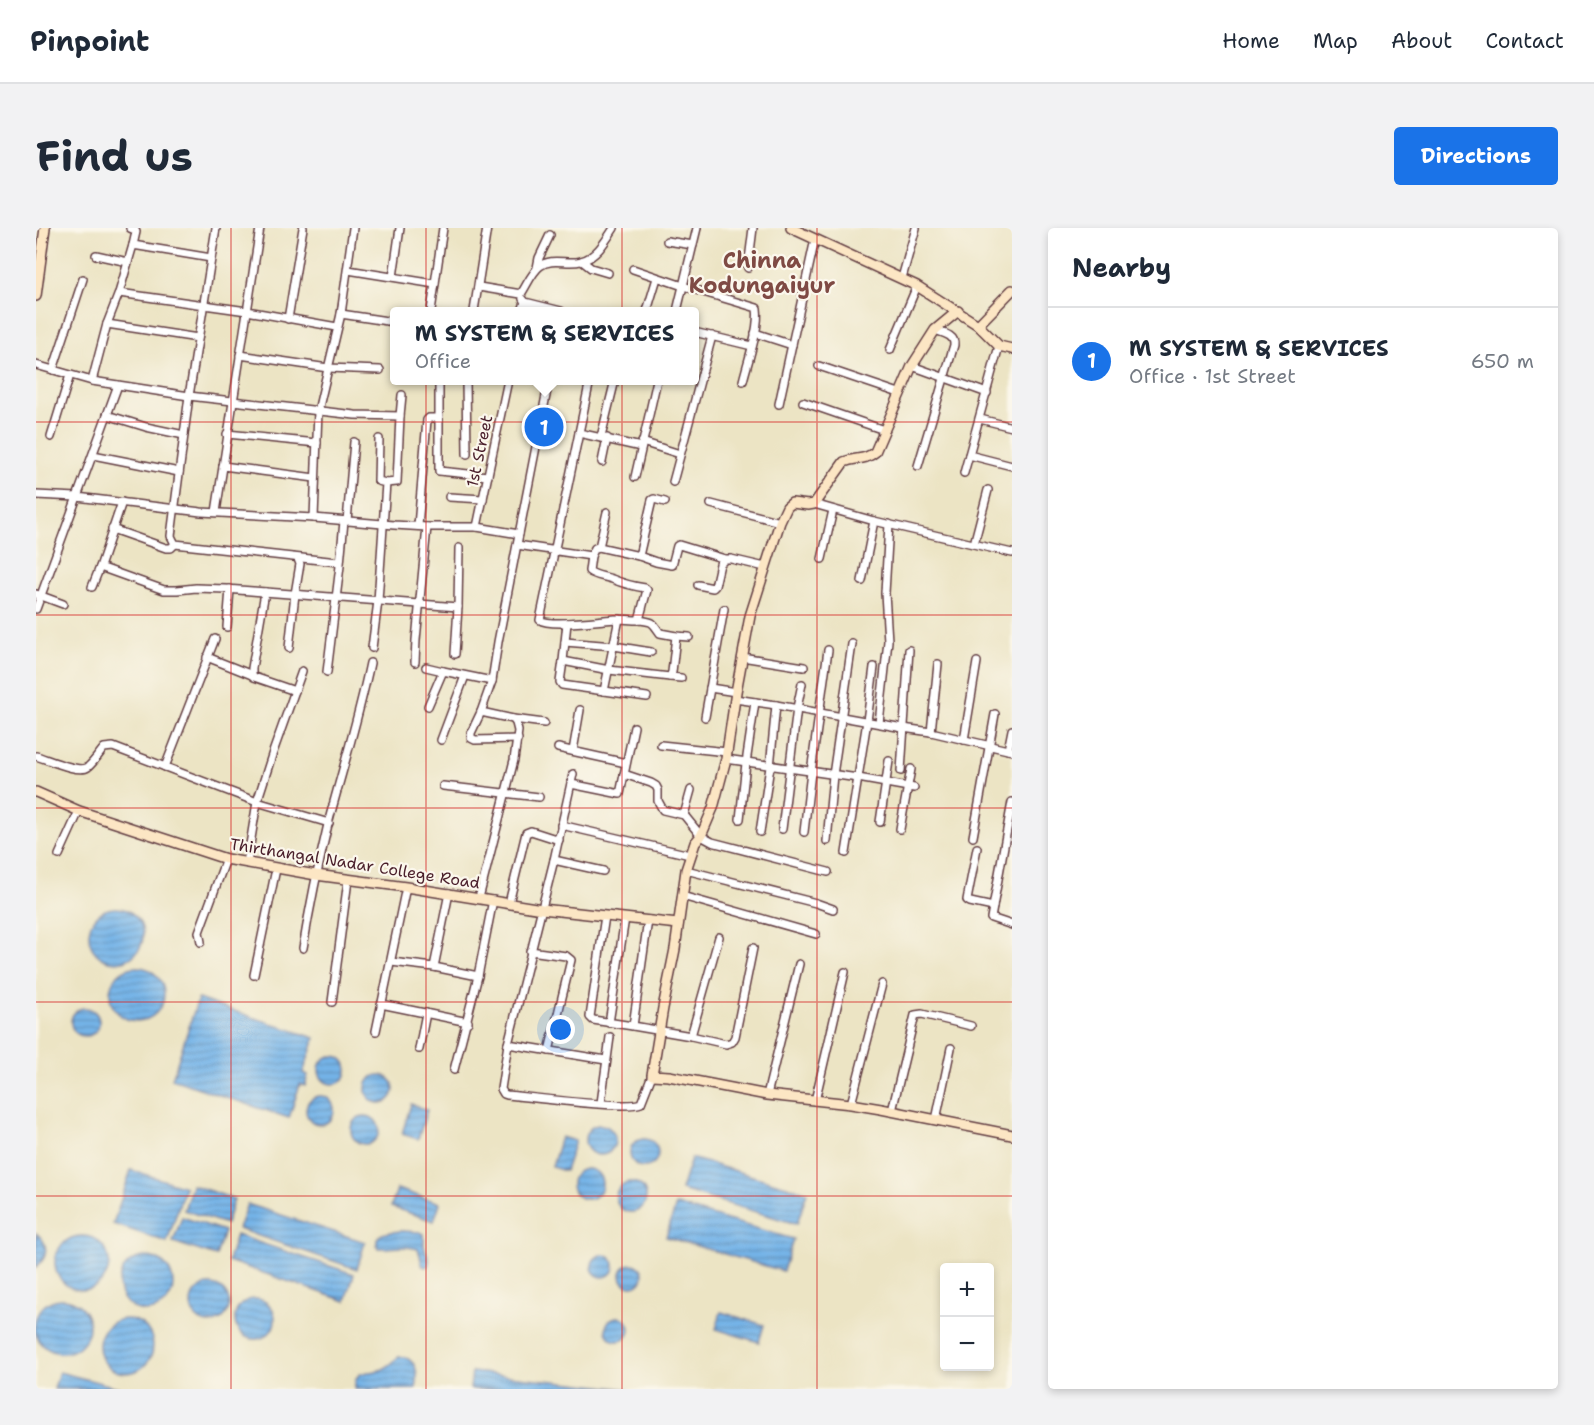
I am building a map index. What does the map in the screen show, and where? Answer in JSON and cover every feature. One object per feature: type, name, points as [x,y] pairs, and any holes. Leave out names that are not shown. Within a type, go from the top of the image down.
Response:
[{"type":"street","points":[[36,296],[45,228]]},
{"type":"street","points":[[92,381],[107,324],[133,246],[136,232],[130,228]]},
{"type":"street","points":[[175,544],[171,536],[178,472],[216,228]]},
{"type":"street","points":[[216,512],[260,228]]},
{"type":"street","points":[[288,319],[303,228]]},
{"type":"street","points":[[314,518],[318,411],[341,314],[353,228]]},
{"type":"street","points":[[393,277],[400,228]]},
{"type":"street","points":[[432,307],[443,228]]},
{"type":"street","points":[[475,307],[487,228]]},
{"type":"street","points":[[537,268],[551,261],[582,261],[600,248],[614,228]]},
{"type":"street","points":[[677,307],[697,228]]},
{"type":"street","points":[[748,268],[753,228]]},
{"type":"street","points":[[791,228],[918,286],[978,325],[999,346],[1012,349]]},
{"type":"street","points":[[902,278],[916,228]]},
{"type":"street","points":[[521,294],[537,268],[539,258],[550,235]]},
{"type":"street","points":[[779,404],[815,239]]},
{"type":"street","points":[[667,241],[693,245]]},
{"type":"street","points":[[133,246],[211,258]]},
{"type":"street","points":[[96,255],[128,262]]},
{"type":"street","points":[[582,261],[588,267],[608,273]]},
{"type":"street","points":[[633,269],[757,308],[755,333],[743,381]]},
{"type":"street","points":[[348,270],[435,284]]},
{"type":"street","points":[[648,307],[657,278]]},
{"type":"street","points":[[53,370],[83,279]]},
{"type":"street","points":[[890,350],[918,286]]},
{"type":"street","points":[[479,287],[521,294]]},
{"type":"street","points":[[978,325],[1012,290]]},
{"type":"street","points":[[119,293],[247,311],[337,327]]},
{"type":"street","points":[[521,294],[525,302],[524,307]]},
{"type":"street","points":[[525,302],[543,307]]},
{"type":"street","points":[[814,504],[844,462],[867,458],[875,452],[912,366],[935,330],[958,311]]},
{"type":"street","points":[[341,314],[390,321]]},
{"type":"street","points":[[107,324],[198,338]]},
{"type":"street","points":[[918,466],[954,341],[951,337],[935,330]]},
{"type":"street","points":[[699,333],[752,346]]},
{"type":"street","points":[[755,333],[792,345]]},
{"type":"street","points":[[699,384],[712,336]]},
{"type":"street","points":[[964,473],[999,346]]},
{"type":"street","points":[[240,355],[328,368],[380,370]]},
{"type":"street","points":[[36,364],[92,381],[189,396],[355,415],[400,416]]},
{"type":"street","points":[[819,366],[899,393]]},
{"type":"street","points":[[912,366],[987,393]]},
{"type":"street","points":[[51,437],[70,375]]},
{"type":"street","points":[[36,609],[38,594],[118,385]]},
{"type":"street","points":[[439,385],[439,471],[488,476]]},
{"type":"street","points":[[466,385],[467,454]]},
{"type":"street","name":"1st Street","points":[[477,527],[507,385]]},
{"type":"street","points":[[518,738],[473,740],[471,733],[492,681],[548,385]]},
{"type":"street","points":[[589,385],[540,620],[567,623],[619,619],[639,620],[652,622],[662,634],[689,637]]},
{"type":"street","points":[[602,462],[604,437],[614,385]]},
{"type":"street","points":[[634,477],[656,385]]},
{"type":"street","points":[[673,482],[699,385]]},
{"type":"street","points":[[379,439],[377,480],[386,483],[397,482],[402,395]]},
{"type":"street","points":[[803,402],[884,430]]},
{"type":"street","points":[[107,415],[146,427],[184,435]]},
{"type":"street","points":[[418,526],[427,420],[439,418]]},
{"type":"street","points":[[980,419],[1012,427]]},
{"type":"street","points":[[579,433],[641,444],[680,454]]},
{"type":"street","points":[[228,434],[317,443]]},
{"type":"street","points":[[327,672],[354,442]]},
{"type":"street","points":[[93,454],[178,472]]},
{"type":"street","points":[[969,455],[1012,466]]},
{"type":"street","points":[[223,466],[315,478]]},
{"type":"street","points":[[372,648],[378,601],[386,483]]},
{"type":"street","points":[[974,544],[988,490]]},
{"type":"street","points":[[36,495],[77,497],[216,512],[427,527],[477,527],[519,534]]},
{"type":"street","points":[[449,497],[483,499]]},
{"type":"street","points":[[639,556],[652,500],[665,502]]},
{"type":"street","points":[[92,587],[122,502]]},
{"type":"street","points":[[573,774],[500,1085],[504,1094],[638,1104],[641,1102],[652,1074],[690,855],[713,808],[727,756],[750,616],[780,522],[787,507],[792,503],[814,504],[874,521],[1012,553]]},
{"type":"street","points":[[711,504],[780,522]]},
{"type":"street","points":[[822,559],[833,510]]},
{"type":"street","points":[[599,547],[607,512]]},
{"type":"street","points":[[862,581],[874,521]]},
{"type":"street","points":[[879,723],[888,641],[885,593],[889,524]]},
{"type":"street","points":[[415,662],[427,527]]},
{"type":"street","points":[[112,529],[166,548],[171,548],[175,544],[294,556],[298,559],[339,564]]},
{"type":"street","points":[[517,545],[591,556]]},
{"type":"street","points":[[639,620],[647,590],[592,574],[589,571],[591,556],[595,548],[599,547],[671,565],[677,546],[680,545],[724,559],[765,567]]},
{"type":"street","points":[[454,654],[459,548]]},
{"type":"street","points":[[289,648],[300,564],[298,559]]},
{"type":"street","points":[[698,585],[713,588],[715,586],[720,564],[724,559]]},
{"type":"street","points":[[100,567],[164,590],[230,589],[458,607]]},
{"type":"street","points":[[227,627],[230,589]]},
{"type":"street","points":[[252,675],[265,592]]},
{"type":"street","points":[[38,594],[63,604]]},
{"type":"street","points":[[705,717],[724,609]]},
{"type":"street","points":[[604,691],[619,619]]},
{"type":"street","points":[[567,623],[560,682],[562,685],[647,697]]},
{"type":"street","points":[[670,677],[676,636]]},
{"type":"street","points":[[165,767],[215,639]]},
{"type":"street","points":[[565,642],[651,652]]},
{"type":"street","points":[[827,841],[833,775],[852,644]]},
{"type":"street","points":[[804,832],[828,650]]},
{"type":"street","points":[[901,771],[909,650]]},
{"type":"street","points":[[207,657],[295,691]]},
{"type":"street","points":[[742,657],[804,667]]},
{"type":"street","points":[[563,661],[609,670],[681,678]]},
{"type":"street","points":[[964,740],[977,662]]},
{"type":"street","points":[[303,948],[316,875],[370,663]]},
{"type":"street","points":[[931,732],[938,664]]},
{"type":"street","points":[[426,667],[492,681]]},
{"type":"street","points":[[846,853],[874,667]]},
{"type":"street","points":[[247,863],[257,802],[302,671]]},
{"type":"street","points":[[428,706],[443,671]]},
{"type":"street","points":[[441,740],[465,676]]},
{"type":"street","points":[[782,829],[802,684]]},
{"type":"street","points":[[710,688],[755,702],[931,732],[1010,751],[1012,730]]},
{"type":"street","points":[[740,819],[755,702]]},
{"type":"street","points":[[760,832],[776,705]]},
{"type":"street","points":[[573,751],[580,710]]},
{"type":"street","points":[[481,712],[544,723]]},
{"type":"street","points":[[973,837],[995,714]]},
{"type":"street","points":[[479,898],[514,760],[518,738],[516,723],[513,719]]},
{"type":"street","points":[[571,784],[620,794],[634,728]]},
{"type":"street","points":[[661,745],[727,756],[746,763],[858,778],[911,788]]},
{"type":"street","points":[[36,756],[76,769],[83,769],[90,766],[104,748],[110,746],[257,802],[329,823]]},
{"type":"street","points":[[558,748],[626,763]]},
{"type":"street","points":[[880,822],[889,761]]},
{"type":"street","points":[[900,829],[911,788],[911,769]]},
{"type":"street","points":[[624,774],[656,786],[658,801],[663,810],[684,815],[701,836],[712,842],[828,872]]},
{"type":"street","points":[[443,786],[539,797]]},
{"type":"street","points":[[684,815],[691,790]]},
{"type":"street","name":"Thirthangal Nadar College Road","points":[[36,792],[79,811],[226,858],[276,869],[449,893],[542,909],[678,924]]},
{"type":"street","points":[[1012,802],[991,918],[1012,925]]},
{"type":"street","points":[[59,855],[79,811]]},
{"type":"street","points":[[561,825],[690,855]]},
{"type":"street","points":[[509,903],[526,833],[531,831],[559,840]]},
{"type":"street","points":[[977,848],[967,900],[993,907]]},
{"type":"street","points":[[201,942],[199,932],[226,858]]},
{"type":"street","points":[[554,860],[603,872]]},
{"type":"street","points":[[254,975],[276,869]]},
{"type":"street","points":[[687,870],[832,909]]},
{"type":"street","points":[[332,1002],[348,880]]},
{"type":"street","points":[[376,1031],[406,887]]},
{"type":"street","points":[[434,967],[449,893]]},
{"type":"street","points":[[682,896],[816,934]]},
{"type":"street","points":[[454,1071],[468,1022],[493,900]]},
{"type":"street","points":[[605,916],[590,1015],[593,1020],[659,1029],[726,1044],[734,1040],[753,948]]},
{"type":"street","points":[[609,1023],[625,918]]},
{"type":"street","points":[[633,1026],[648,920]]},
{"type":"street","points":[[691,1036],[719,937]]},
{"type":"street","points":[[530,951],[566,956],[571,960],[549,1051]]},
{"type":"street","points":[[391,962],[434,967],[478,976]]},
{"type":"street","points":[[767,1095],[799,964]]},
{"type":"street","points":[[815,1101],[845,972]]},
{"type":"street","points":[[851,1104],[882,984]]},
{"type":"street","points":[[381,1004],[468,1022]]},
{"type":"street","points":[[418,1049],[426,1013]]},
{"type":"street","points":[[892,1111],[915,1015],[922,1014],[971,1026]]},
{"type":"street","points":[[601,1103],[610,1037]]},
{"type":"street","points":[[508,1044],[606,1060]]},
{"type":"street","points":[[936,1120],[951,1048]]},
{"type":"street","points":[[652,1074],[767,1095],[851,1104],[1012,1135]]},
{"type":"water","points":[[116,908],[126,910],[135,916],[141,925],[143,935],[141,945],[135,954],[126,960],[116,962],[106,960],[97,954],[91,945],[89,935],[91,925],[97,916],[106,910]]},
{"type":"water","points":[[137,967],[147,969],[156,975],[162,984],[164,994],[162,1004],[156,1013],[147,1019],[137,1021],[127,1019],[118,1013],[112,1004],[110,994],[112,984],[118,975],[127,969]]},
{"type":"water","points":[[198,999],[315,1038],[303,1073],[308,1075],[305,1086],[300,1084],[289,1118],[172,1079]]},
{"type":"water","points":[[85,1008],[95,1012],[99,1022],[95,1032],[85,1036],[75,1032],[71,1022],[75,1012]]},
{"type":"water","points":[[333,1056],[343,1060],[347,1070],[343,1080],[333,1084],[323,1080],[319,1070],[323,1060]]},
{"type":"water","points":[[380,1075],[390,1079],[394,1089],[390,1099],[380,1103],[370,1099],[366,1089],[370,1079]]},
{"type":"water","points":[[320,1096],[330,1100],[334,1110],[330,1120],[320,1124],[310,1120],[306,1110],[310,1100]]},
{"type":"water","points":[[411,1104],[427,1110],[418,1139],[402,1134]]},
{"type":"water","points":[[365,1116],[375,1120],[379,1130],[375,1140],[365,1144],[355,1140],[351,1130],[355,1120]]},
{"type":"water","points":[[600,1125],[606,1126],[614,1134],[614,1146],[606,1154],[600,1155],[594,1154],[586,1146],[585,1140],[586,1134],[594,1126]]},
{"type":"water","points":[[561,1137],[575,1141],[565,1171],[552,1167]]},
{"type":"water","points":[[644,1139],[654,1143],[658,1153],[654,1163],[644,1167],[634,1163],[630,1153],[634,1143]]},
{"type":"water","points":[[691,1158],[807,1192],[797,1224],[681,1190]]},
{"type":"water","points":[[587,1169],[593,1170],[601,1178],[601,1190],[593,1198],[587,1199],[581,1198],[573,1190],[572,1184],[573,1178],[581,1170]]},
{"type":"water","points":[[131,1170],[185,1187],[167,1242],[113,1224]]},
{"type":"water","points":[[631,1182],[637,1183],[645,1191],[645,1203],[637,1211],[631,1212],[625,1211],[617,1203],[616,1197],[617,1191],[625,1183]]},
{"type":"water","points":[[192,1185],[234,1199],[226,1224],[184,1210]]},
{"type":"water","points":[[397,1189],[440,1203],[434,1221],[391,1207]]},
{"type":"water","points":[[247,1204],[365,1242],[357,1269],[238,1229]]},
{"type":"water","points":[[676,1205],[793,1239],[783,1271],[666,1237]]},
{"type":"water","points":[[182,1217],[224,1231],[216,1256],[173,1242]]},
{"type":"water","points":[[401,1231],[424,1234],[428,1266],[422,1265],[418,1249],[378,1248],[377,1238],[379,1236]]},
{"type":"water","points":[[36,1233],[43,1241],[46,1250],[43,1259],[36,1267]]},
{"type":"water","points":[[236,1235],[354,1274],[346,1301],[228,1261]]},
{"type":"water","points":[[82,1236],[92,1238],[101,1244],[107,1253],[109,1263],[107,1273],[101,1282],[92,1288],[82,1290],[72,1288],[63,1282],[57,1273],[55,1263],[57,1253],[63,1244],[72,1238]]},
{"type":"water","points":[[603,1255],[611,1258],[614,1266],[611,1274],[603,1277],[595,1274],[592,1266],[595,1258]]},
{"type":"water","points":[[146,1257],[156,1259],[165,1265],[171,1274],[173,1284],[171,1294],[165,1303],[156,1309],[146,1311],[136,1309],[127,1303],[121,1294],[119,1284],[121,1274],[127,1265],[136,1259]]},
{"type":"water","points":[[632,1264],[640,1267],[643,1275],[640,1283],[632,1286],[624,1283],[621,1275],[624,1267]]},
{"type":"water","points":[[210,1285],[224,1290],[229,1304],[224,1318],[210,1323],[196,1318],[191,1304],[196,1290]]},
{"type":"water","points":[[62,1299],[72,1301],[81,1307],[87,1316],[89,1326],[87,1336],[81,1345],[72,1351],[62,1353],[52,1351],[43,1345],[37,1336],[35,1326],[37,1316],[43,1307],[52,1301]]},
{"type":"water","points":[[255,1299],[263,1300],[269,1305],[274,1311],[274,1327],[269,1333],[263,1338],[255,1339],[247,1338],[241,1333],[236,1327],[235,1319],[236,1311],[241,1305],[247,1300]]},
{"type":"water","points":[[721,1312],[764,1325],[759,1342],[716,1329]]},
{"type":"water","points":[[618,1317],[626,1321],[630,1329],[626,1337],[618,1341],[610,1337],[606,1329],[610,1321]]},
{"type":"water","points":[[126,1319],[136,1321],[145,1327],[151,1336],[153,1346],[151,1356],[145,1365],[136,1371],[126,1373],[116,1371],[107,1365],[101,1356],[99,1346],[101,1336],[107,1327],[116,1321]]},
{"type":"water","points":[[399,1356],[413,1363],[417,1372],[416,1389],[355,1389],[357,1377],[363,1373],[383,1369]]},
{"type":"water","points":[[59,1372],[124,1389],[54,1389]]},
{"type":"water","points":[[472,1372],[628,1389],[470,1389]]},
{"type":"place","name":"M SYSTEM & SERVICES","points":[[544,427]]},
{"type":"district","name":"Chinna Kodungaiyur","points":[[762,272]]}]
